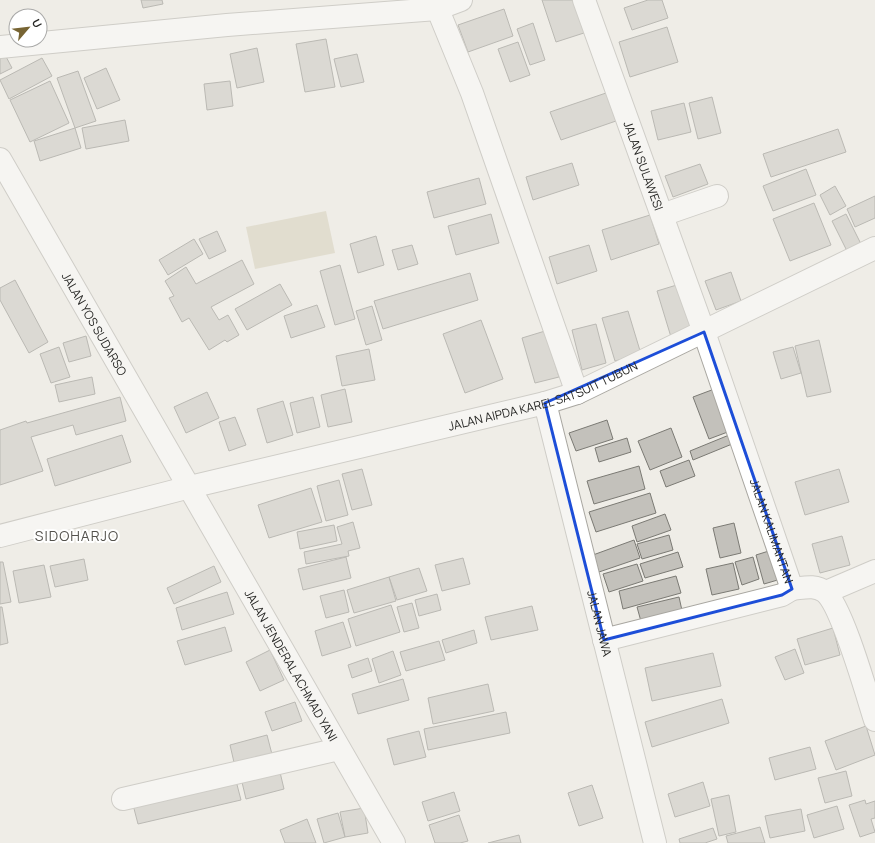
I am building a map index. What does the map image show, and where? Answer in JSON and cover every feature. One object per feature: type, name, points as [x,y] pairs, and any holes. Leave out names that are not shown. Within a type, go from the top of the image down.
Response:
[{"type":"street","points":[[0,47],[435,5],[461,0]]},
{"type":"street","name":"JALAN SULAWESI","points":[[584,0],[704,332]]},
{"type":"street","points":[[435,5],[472,93],[576,393]]},
{"type":"street","name":"JALAN YOS SUDARSO","points":[[0,159],[190,487]]},
{"type":"street","points":[[662,214],[717,196]]},
{"type":"street","name":"JALAN AIPDA KAREL SATSUIT TUBUN","points":[[0,536],[190,487],[545,403],[576,393],[875,248]]},
{"type":"street","name":"JALAN KALIMANTAN","points":[[704,332],[792,589],[813,587],[826,592]]},
{"type":"street","name":"JALAN JAWA","points":[[545,403],[655,843]]},
{"type":"street","name":"JALAN JENDERAL ACHMAD YANI","points":[[190,487],[394,843]]},
{"type":"street","points":[[875,571],[826,592],[838,612],[875,720]]},
{"type":"street","points":[[604,640],[782,595],[792,589]]},
{"type":"street","points":[[123,799],[339,749]]},
{"type":"highlighted area","points":[[704,332],[792,589],[782,595],[604,640],[545,403]]},
{"type":"shaded area","points":[[326,211],[335,253],[255,269],[246,227]]},
{"type":"building","points":[[141,0],[162,0],[163,4],[143,8]]},
{"type":"building","points":[[542,0],[577,0],[587,32],[556,42]]},
{"type":"building","points":[[648,0],[662,0],[668,18],[632,30],[624,8]]},
{"type":"building","points":[[504,9],[513,36],[468,52],[458,25]]},
{"type":"building","points":[[533,23],[545,60],[530,65],[517,29]]},
{"type":"building","points":[[667,27],[678,62],[630,77],[619,42]]},
{"type":"building","points":[[326,39],[335,87],[305,92],[296,44]]},
{"type":"building","points":[[518,42],[530,75],[510,82],[498,49]]},
{"type":"building","points":[[257,48],[264,82],[237,88],[230,54]]},
{"type":"building","points":[[2,49],[12,68],[0,74],[0,50]]},
{"type":"building","points":[[357,54],[364,82],[341,87],[334,59]]},
{"type":"building","points":[[42,58],[52,76],[9,99],[0,80]]},
{"type":"building","points":[[106,68],[120,100],[97,109],[84,78]]},
{"type":"building","points":[[78,71],[96,121],[75,128],[57,78]]},
{"type":"building","points":[[50,81],[69,123],[30,142],[10,100]]},
{"type":"building","points":[[230,81],[233,106],[207,110],[204,84]]},
{"type":"building","points":[[606,93],[616,121],[561,140],[550,112]]},
{"type":"building","points":[[712,97],[721,133],[698,139],[689,103]]},
{"type":"building","points":[[684,103],[691,132],[658,140],[651,111]]},
{"type":"building","points":[[125,120],[129,141],[86,149],[82,128]]},
{"type":"building","points":[[75,128],[81,148],[40,161],[34,141]]},
{"type":"building","points":[[838,129],[846,152],[771,177],[763,154]]},
{"type":"building","points":[[572,163],[579,185],[533,200],[526,177]]},
{"type":"building","points":[[700,164],[708,184],[673,197],[665,176]]},
{"type":"building","points":[[806,169],[816,195],[773,211],[763,186]]},
{"type":"building","points":[[479,178],[486,204],[434,218],[427,192]]},
{"type":"building","points":[[835,186],[846,206],[830,215],[820,195]]},
{"type":"building","points":[[875,196],[875,218],[855,227],[847,209]]},
{"type":"building","points":[[814,203],[831,245],[790,261],[773,219]]},
{"type":"building","points":[[491,214],[499,243],[456,255],[448,226]]},
{"type":"building","points":[[846,214],[861,244],[847,251],[832,221]]},
{"type":"building","points":[[650,215],[659,244],[611,260],[602,230]]},
{"type":"building","points":[[217,231],[226,251],[209,259],[199,239]]},
{"type":"building","points":[[376,236],[384,265],[358,273],[350,244]]},
{"type":"building","points":[[194,239],[203,254],[168,275],[159,260]]},
{"type":"building","points":[[412,245],[418,264],[398,270],[392,250]]},
{"type":"building","points":[[589,245],[597,271],[557,284],[549,257]]},
{"type":"building","points":[[242,260],[254,284],[211,307],[219,320],[228,315],[239,335],[227,342],[225,340],[209,350],[189,318],[182,322],[169,298],[174,296],[165,281],[186,267],[196,284]]},
{"type":"building","points":[[340,265],[355,319],[335,325],[320,271]]},
{"type":"building","points":[[731,272],[741,301],[716,310],[705,281]]},
{"type":"building","points":[[470,273],[478,300],[383,329],[374,301]]},
{"type":"building","points":[[15,280],[48,342],[29,353],[0,300],[0,288]]},
{"type":"building","points":[[280,284],[292,305],[247,330],[235,309]]},
{"type":"building","points":[[680,284],[694,329],[671,337],[657,291]]},
{"type":"building","points":[[317,305],[325,327],[291,338],[284,316]]},
{"type":"building","points":[[372,306],[382,340],[366,345],[356,311]]},
{"type":"building","points":[[628,311],[641,354],[615,361],[602,318]]},
{"type":"building","points":[[481,320],[503,379],[465,393],[443,334]]},
{"type":"building","points":[[596,324],[606,363],[582,370],[572,330]]},
{"type":"building","points":[[545,331],[559,377],[535,383],[522,338]]},
{"type":"building","points":[[86,336],[91,356],[69,362],[63,343]]},
{"type":"building","points":[[819,340],[831,392],[807,397],[795,346]]},
{"type":"building","points":[[59,347],[70,377],[51,383],[40,354]]},
{"type":"building","points":[[793,347],[801,373],[781,379],[773,352]]},
{"type":"building","points":[[369,349],[375,380],[342,386],[336,356]]},
{"type":"building","points":[[92,377],[95,394],[59,402],[55,385]]},
{"type":"building","points":[[717,388],[733,430],[709,439],[693,397]]},
{"type":"building","points":[[345,389],[352,422],[328,427],[321,395]]},
{"type":"building","points":[[207,392],[219,418],[186,433],[174,407]]},
{"type":"building","points":[[120,397],[126,421],[76,435],[73,425],[31,437],[43,471],[0,485],[0,430],[26,421],[27,423]]},
{"type":"building","points":[[313,397],[320,427],[297,433],[290,403]]},
{"type":"building","points":[[283,401],[293,435],[267,443],[257,409]]},
{"type":"building","points":[[235,417],[246,445],[229,451],[219,422]]},
{"type":"building","points":[[607,420],[613,439],[576,451],[569,433]]},
{"type":"building","points":[[671,428],[682,457],[650,470],[638,441]]},
{"type":"building","points":[[734,433],[737,442],[693,460],[690,451]]},
{"type":"building","points":[[122,435],[131,462],[55,486],[47,459]]},
{"type":"building","points":[[627,438],[631,452],[599,462],[595,448]]},
{"type":"building","points":[[689,460],[695,476],[666,487],[660,471]]},
{"type":"building","points":[[639,466],[645,489],[594,504],[587,481]]},
{"type":"building","points":[[362,469],[372,505],[352,510],[342,474]]},
{"type":"building","points":[[839,469],[849,502],[805,515],[795,482]]},
{"type":"building","points":[[339,480],[348,515],[326,521],[317,486]]},
{"type":"building","points":[[311,488],[322,522],[269,538],[258,505]]},
{"type":"building","points":[[650,493],[656,513],[596,532],[589,512]]},
{"type":"building","points":[[665,514],[671,530],[637,542],[632,526]]},
{"type":"building","points":[[353,522],[360,548],[348,551],[349,556],[306,564],[304,552],[342,544],[337,527]]},
{"type":"building","points":[[734,523],[741,553],[720,558],[713,528]]},
{"type":"building","points":[[334,525],[337,541],[300,549],[297,532]]},
{"type":"building","points":[[669,535],[673,550],[642,559],[637,544]]},
{"type":"building","points":[[842,536],[850,565],[820,573],[812,544]]},
{"type":"building","points":[[634,540],[640,558],[599,572],[593,555]]},
{"type":"building","points":[[772,550],[781,579],[764,584],[756,555]]},
{"type":"building","points":[[678,552],[683,567],[645,578],[640,564]]},
{"type":"building","points":[[346,557],[351,578],[303,590],[298,569]]},
{"type":"building","points":[[753,557],[759,579],[742,585],[735,562]]},
{"type":"building","points":[[463,558],[470,584],[442,591],[435,565]]},
{"type":"building","points":[[84,559],[88,580],[55,587],[50,566]]},
{"type":"building","points":[[0,562],[3,562],[11,602],[0,604]]},
{"type":"building","points":[[733,563],[739,589],[712,595],[706,569]]},
{"type":"building","points":[[637,564],[643,581],[609,592],[603,574]]},
{"type":"building","points":[[44,565],[51,597],[19,603],[13,571]]},
{"type":"building","points":[[214,566],[221,582],[174,604],[167,588]]},
{"type":"building","points":[[419,568],[427,591],[397,600],[389,577]]},
{"type":"building","points":[[676,576],[681,593],[623,609],[619,591]]},
{"type":"building","points":[[389,577],[396,601],[354,613],[347,590]]},
{"type":"building","points":[[344,590],[349,612],[326,618],[320,596]]},
{"type":"building","points":[[227,592],[234,614],[182,630],[176,608]]},
{"type":"building","points":[[437,594],[441,610],[419,616],[415,600]]},
{"type":"building","points":[[679,597],[683,615],[642,625],[637,607]]},
{"type":"building","points":[[412,603],[419,628],[404,632],[397,607]]},
{"type":"building","points":[[391,605],[400,632],[356,646],[348,619]]},
{"type":"building","points":[[532,606],[538,630],[491,640],[485,617]]},
{"type":"building","points":[[0,607],[2,607],[8,643],[0,645]]},
{"type":"building","points":[[343,622],[351,647],[322,656],[315,631]]},
{"type":"building","points":[[225,627],[232,651],[185,665],[177,641]]},
{"type":"building","points":[[833,628],[840,655],[805,665],[797,639]]},
{"type":"building","points":[[474,630],[477,643],[446,653],[442,640]]},
{"type":"building","points":[[439,641],[445,660],[406,671],[400,652]]},
{"type":"building","points":[[795,649],[804,673],[785,680],[775,657]]},
{"type":"building","points":[[270,650],[284,680],[260,691],[246,662]]},
{"type":"building","points":[[393,651],[401,675],[379,683],[372,659]]},
{"type":"building","points":[[713,653],[721,686],[652,701],[645,668]]},
{"type":"building","points":[[368,658],[372,671],[352,678],[348,665]]},
{"type":"building","points":[[403,679],[409,700],[358,714],[352,694]]},
{"type":"building","points":[[488,684],[494,711],[433,724],[428,698]]},
{"type":"building","points":[[722,699],[729,723],[652,747],[645,722]]},
{"type":"building","points":[[295,702],[302,721],[272,731],[265,712]]},
{"type":"building","points":[[506,712],[510,733],[428,750],[424,729]]},
{"type":"building","points":[[866,726],[875,755],[836,770],[825,741]]},
{"type":"building","points":[[419,731],[426,757],[394,765],[387,739]]},
{"type":"building","points":[[267,735],[274,762],[236,771],[230,745]]},
{"type":"building","points":[[810,747],[816,769],[775,780],[769,758]]},
{"type":"building","points":[[279,768],[284,789],[246,799],[241,778]]},
{"type":"building","points":[[846,771],[852,796],[825,803],[818,778]]},
{"type":"building","points":[[235,777],[241,800],[138,824],[132,801]]},
{"type":"building","points":[[703,782],[710,806],[675,817],[668,794]]},
{"type":"building","points":[[592,785],[603,818],[579,826],[568,793]]},
{"type":"building","points":[[454,792],[460,811],[428,821],[422,802]]},
{"type":"building","points":[[729,795],[736,832],[719,836],[711,799]]},
{"type":"building","points":[[865,800],[866,804],[875,801],[875,818],[871,819],[875,832],[860,837],[849,805]]},
{"type":"building","points":[[837,806],[844,829],[814,838],[807,815]]},
{"type":"building","points":[[364,808],[368,833],[345,837],[340,812]]},
{"type":"building","points":[[801,809],[805,831],[770,838],[765,816]]},
{"type":"building","points":[[338,813],[345,837],[324,843],[317,819]]},
{"type":"building","points":[[459,815],[468,841],[460,843],[435,843],[429,825]]},
{"type":"building","points":[[307,819],[316,843],[285,843],[280,830]]},
{"type":"building","points":[[760,827],[765,843],[728,843],[726,836]]},
{"type":"building","points":[[713,828],[717,839],[705,843],[680,843],[679,839]]},
{"type":"building","points":[[519,835],[521,843],[488,843]]},
{"type":"district","name":"SIDOHARJO","points":[[77,535]]}]
